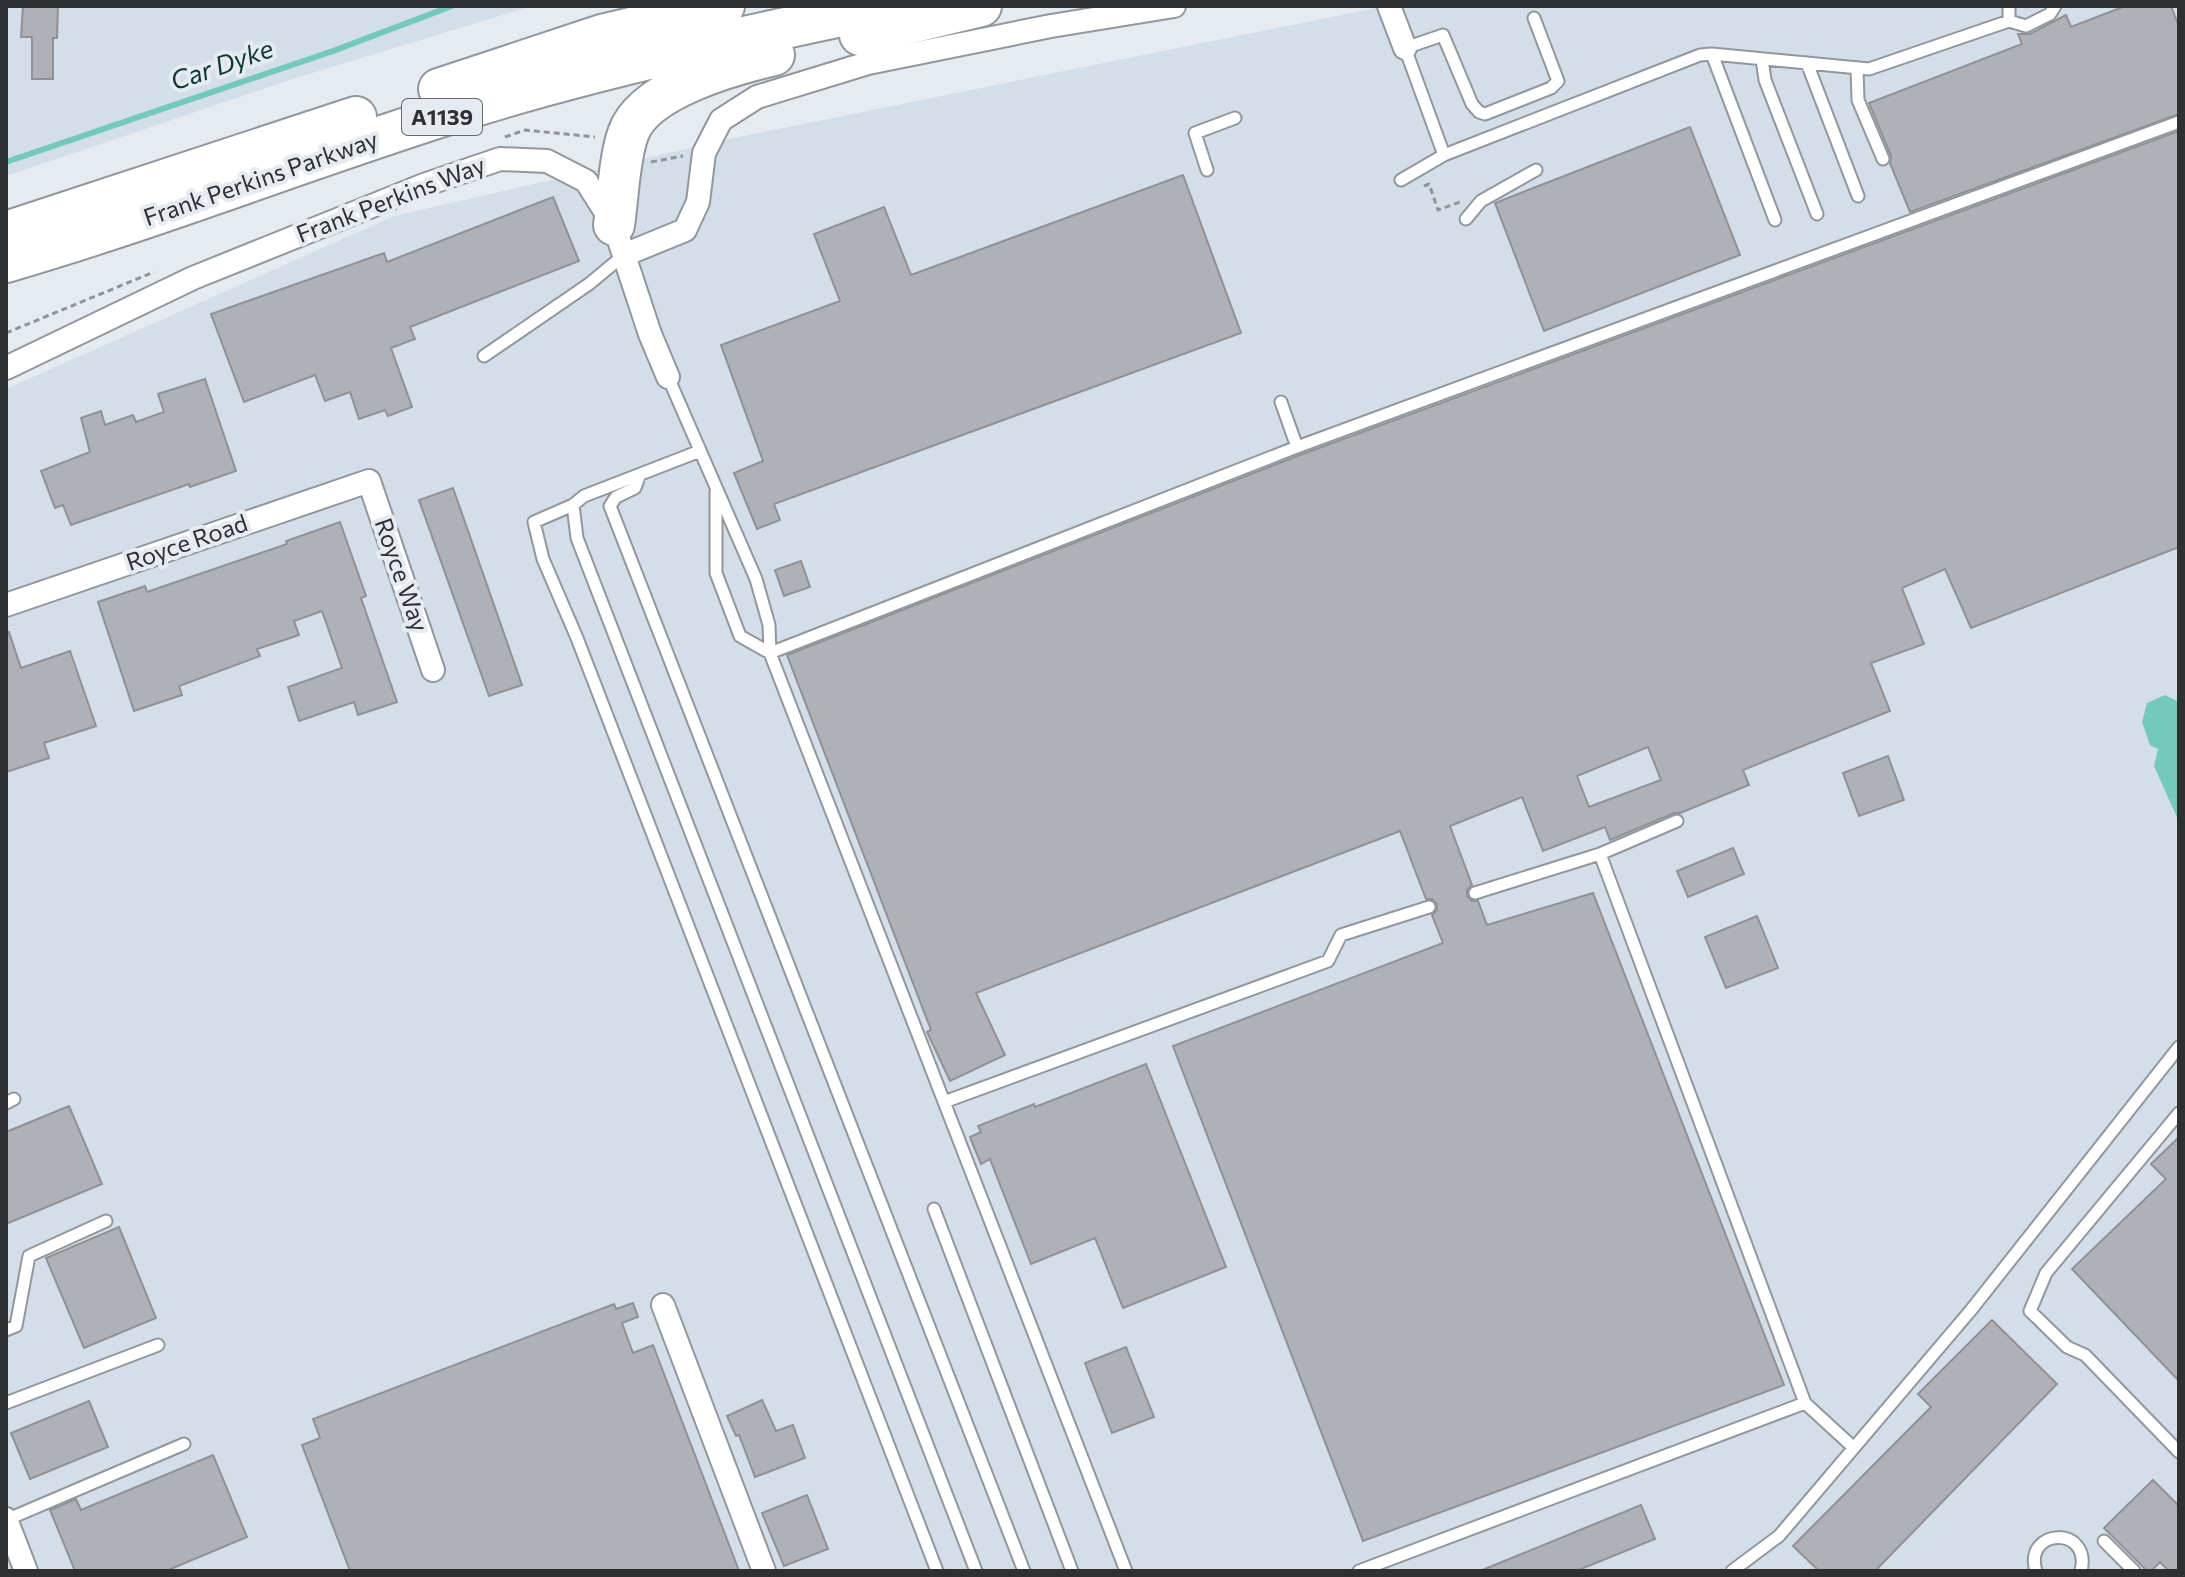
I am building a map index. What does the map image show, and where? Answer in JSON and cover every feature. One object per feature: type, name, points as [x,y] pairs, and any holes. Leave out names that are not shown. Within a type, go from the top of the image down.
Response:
[{"type":"highway","name":"Frank Perkins Parkway","points":[[6,232],[602,35],[724,6]]},
{"type":"highway","name":"Frank Perkins Parkway","points":[[6,262],[87,238],[464,109],[709,43],[889,6]]},
{"type":"highway","points":[[619,240],[628,132],[645,109],[672,90],[724,68],[760,58],[981,6]]},
{"type":"street","points":[[619,240],[685,230],[698,202],[704,153],[721,120],[757,97],[868,63],[1051,26],[1174,6]]},
{"type":"street","points":[[1389,6],[1405,48]]},
{"type":"street","name":"Frank Perkins Way","points":[[6,368],[193,278],[424,185],[500,159],[547,161],[586,181],[619,240],[650,334],[668,377]]},
{"type":"street","name":"Royce Road","points":[[6,605],[369,481]]},
{"type":"street","name":"Royce Way","points":[[369,481],[433,670]]},
{"type":"street","points":[[663,1305],[764,1571]]},
{"type":"street","points":[[6,1519],[25,1571]]},
{"type":"lane","points":[[2009,6],[2009,21]]},
{"type":"lane","points":[[1401,180],[1444,155],[1495,138],[1700,55],[1869,69],[2009,21],[2026,26],[2050,14],[2055,6]]},
{"type":"lane","points":[[1444,155],[1405,48],[1443,35],[1472,104],[1485,114],[1551,88],[1558,81],[1534,18]]},
{"type":"lane","points":[[1712,54],[1775,220]]},
{"type":"lane","points":[[1762,59],[1765,80],[1817,214]]},
{"type":"lane","points":[[1807,63],[1858,196]]},
{"type":"lane","points":[[1857,68],[1858,100],[1883,159]]},
{"type":"lane","points":[[1207,170],[1195,133],[1235,118]]},
{"type":"lane","points":[[770,653],[1297,447],[2179,122]]},
{"type":"lane","points":[[1466,219],[1481,201],[1536,170]]},
{"type":"lane","points":[[484,356],[589,284],[619,240]]},
{"type":"lane","points":[[668,377],[756,579],[769,625],[770,653],[1126,1571]]},
{"type":"lane","points":[[1281,402],[1297,447]]},
{"type":"lane","points":[[700,451],[584,496],[573,505],[534,522],[543,559],[937,1571]]},
{"type":"lane","points":[[640,474],[635,488],[616,497],[610,506],[1024,1571]]},
{"type":"lane","points":[[716,486],[716,573],[740,636],[770,653]]},
{"type":"lane","points":[[573,505],[577,538],[976,1571]]},
{"type":"lane","points":[[1475,893],[1600,854],[1677,821]]},
{"type":"lane","points":[[1600,854],[1805,1403],[1854,1448]]},
{"type":"lane","points":[[944,1102],[1328,961],[1341,935],[1429,907]]},
{"type":"lane","points":[[1732,1571],[1779,1536],[1971,1310],[2179,1047]]},
{"type":"lane","points":[[2179,1113],[2046,1273],[2030,1311],[2067,1347],[2085,1355],[2179,1452]]},
{"type":"lane","points":[[934,1209],[1072,1571]]},
{"type":"lane","points":[[6,1330],[16,1326],[29,1256],[106,1221]]},
{"type":"lane","points":[[6,1403],[158,1345]]},
{"type":"lane","points":[[1359,1571],[1805,1403]]},
{"type":"lane","points":[[6,1519],[184,1444]]},
{"type":"lane","points":[[2036,1571],[2034,1555],[2041,1543],[2052,1537],[2065,1537],[2076,1544],[2083,1556],[2081,1571]]},
{"type":"lane","points":[[2104,1541],[2134,1571]]},
{"type":"path","points":[[645,163],[704,153]]},
{"type":"path","points":[[1416,189],[1429,184],[1438,210],[1477,197],[1481,201]]},
{"type":"shaded area","points":[[6,6],[532,6],[296,78],[6,176]]},
{"type":"shaded area","points":[[1386,6],[2179,6],[2179,1571],[6,1571],[6,389],[394,216],[743,136]]},
{"type":"shaded area","points":[[2165,695],[2179,702],[2179,822],[2154,766],[2158,749],[2150,745],[2142,722],[2147,703]]},
{"type":"building","points":[[23,6],[58,6],[57,38],[53,38],[53,79],[32,79],[32,37],[21,37]]},
{"type":"building","points":[[2125,6],[2171,6],[2179,27],[2179,114],[1910,212],[1869,103],[2022,44],[2018,34],[2030,34],[2066,15],[2071,27]]},
{"type":"building","points":[[1690,127],[1740,255],[1544,331],[1495,203]]},
{"type":"building","points":[[2179,131],[2179,547],[1971,628],[1945,569],[1902,588],[1924,644],[1871,663],[1890,711],[1743,770],[1749,785],[1610,840],[1605,827],[1543,851],[1522,797],[1450,826],[1472,885],[1467,890],[1467,896],[1472,901],[1478,901],[1487,925],[1593,893],[1784,1385],[1363,1541],[1173,1046],[1443,943],[1432,915],[1437,910],[1437,904],[1432,899],[1426,899],[1400,831],[976,993],[1005,1055],[950,1081],[927,1032],[931,1030],[787,655],[1300,455]],"holes":[[[1648,747],[1661,780],[1589,807],[1577,776]]]},
{"type":"building","points":[[1183,175],[1241,333],[774,504],[780,520],[757,529],[734,473],[763,461],[721,345],[840,301],[814,234],[884,207],[911,275]]},
{"type":"building","points":[[553,197],[579,261],[410,327],[415,339],[391,348],[412,407],[388,416],[385,410],[359,419],[350,392],[325,401],[315,375],[244,402],[211,314],[384,253],[387,262]]},
{"type":"building","points":[[205,379],[236,471],[71,525],[63,505],[55,508],[41,471],[90,452],[81,418],[101,411],[105,425],[133,415],[136,422],[164,412],[158,394]]},
{"type":"building","points":[[453,488],[522,685],[489,696],[419,500]]},
{"type":"building","points":[[340,522],[366,596],[361,598],[397,702],[358,715],[354,702],[299,721],[288,687],[342,668],[322,611],[294,621],[299,635],[257,649],[260,656],[179,686],[182,695],[134,711],[98,602],[145,586],[147,592],[287,544],[286,541]]},
{"type":"building","points":[[801,561],[810,587],[784,596],[775,570]]},
{"type":"building","points":[[9,632],[21,668],[70,651],[96,726],[44,743],[49,758],[6,772],[6,633]]},
{"type":"building","points":[[1888,756],[1904,800],[1859,816],[1843,773]]},
{"type":"building","points":[[1733,848],[1744,874],[1688,897],[1677,871]]},
{"type":"building","points":[[1757,916],[1778,968],[1726,988],[1705,937]]},
{"type":"building","points":[[1146,1064],[1226,1267],[1123,1308],[1095,1238],[1031,1264],[990,1159],[981,1164],[970,1137],[981,1132],[978,1126]]},
{"type":"building","points":[[69,1106],[102,1184],[6,1224],[6,1132]]},
{"type":"building","points":[[2179,1137],[2179,1381],[2072,1269],[2166,1179],[2151,1164]]},
{"type":"building","points":[[119,1227],[156,1318],[84,1348],[46,1258]]},
{"type":"building","points":[[633,1303],[638,1317],[622,1323],[633,1353],[653,1345],[739,1571],[350,1571],[302,1445],[320,1438],[313,1419],[614,1304],[616,1309]]},
{"type":"building","points":[[1992,1320],[2057,1384],[1875,1571],[1819,1571],[1793,1546],[1931,1407],[1918,1394]]},
{"type":"building","points":[[1126,1347],[1154,1417],[1112,1433],[1085,1363]]},
{"type":"building","points":[[762,1400],[776,1431],[793,1425],[805,1458],[755,1477],[739,1435],[736,1436],[727,1416]]},
{"type":"building","points":[[89,1401],[108,1447],[30,1479],[11,1433]]},
{"type":"building","points":[[213,1455],[247,1537],[166,1571],[75,1571],[50,1510],[76,1499],[81,1510]]},
{"type":"building","points":[[2153,1480],[2179,1506],[2179,1571],[2169,1571],[2160,1562],[2147,1571],[2104,1528]]},
{"type":"building","points":[[807,1495],[828,1549],[784,1566],[762,1513]]},
{"type":"building","points":[[1641,1505],[1655,1539],[1576,1571],[1480,1571]]},
{"type":"waterway","name":"Car Dyke","points":[[6,162],[333,51],[452,6]]}]
